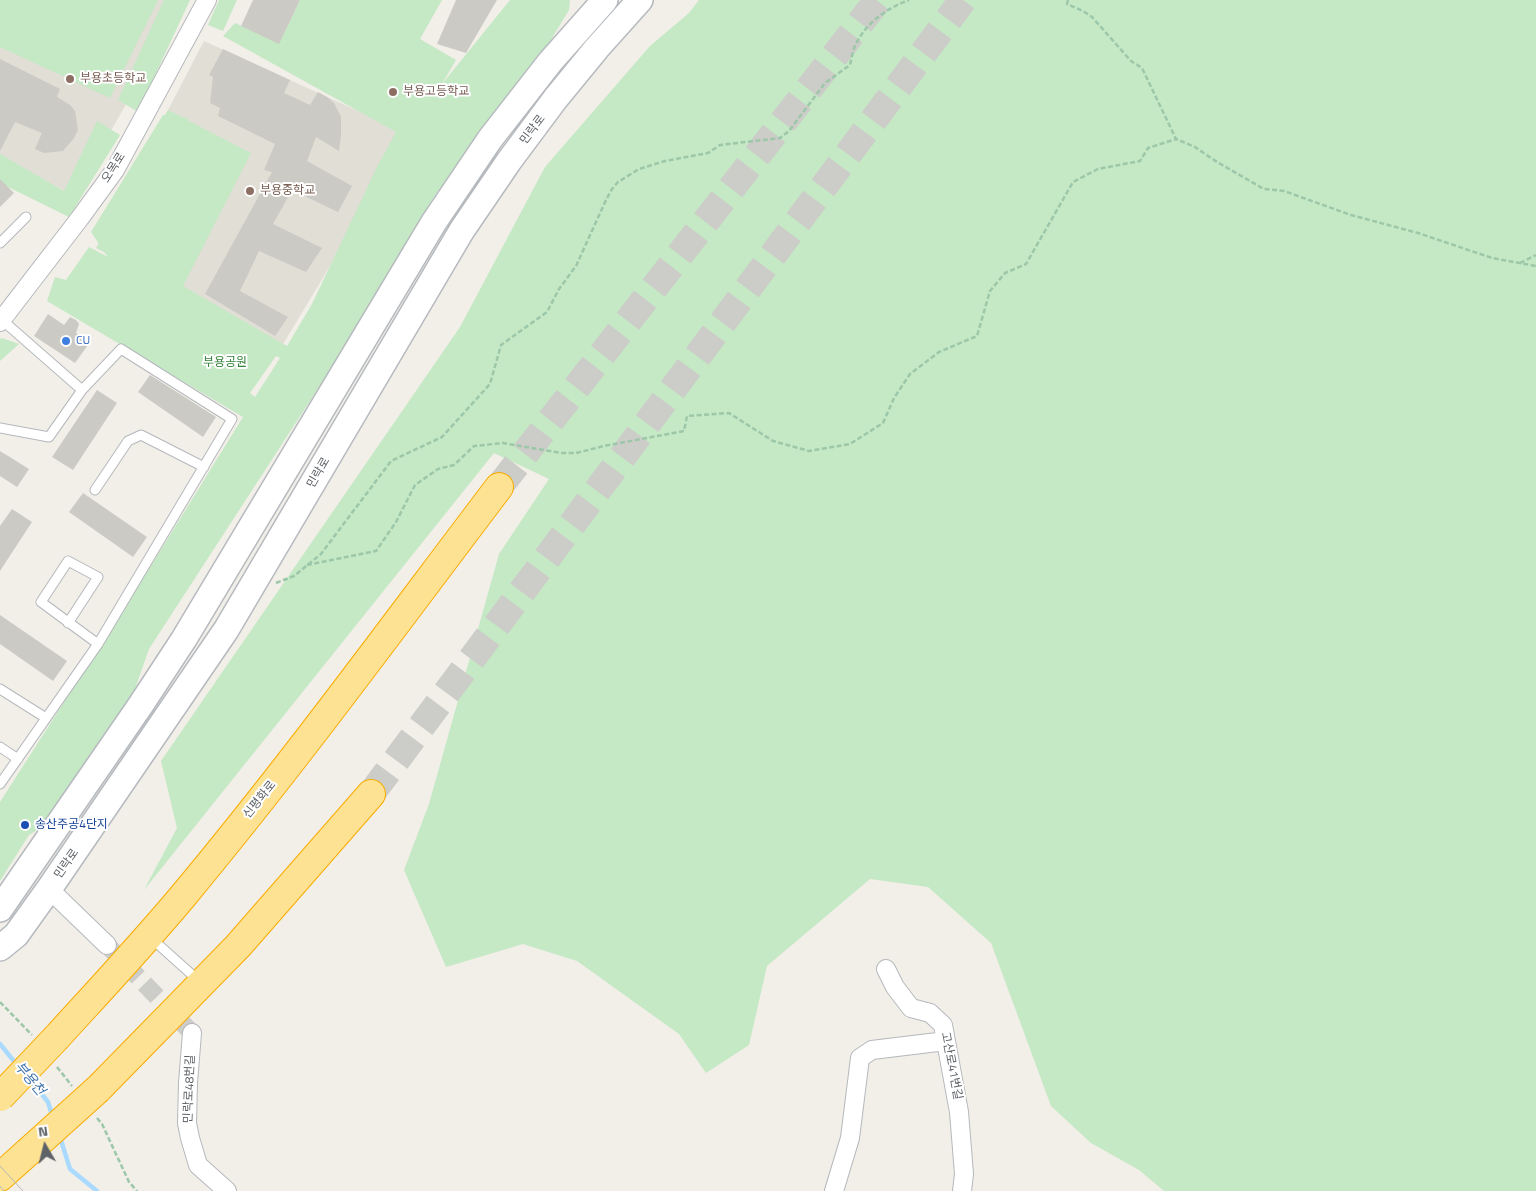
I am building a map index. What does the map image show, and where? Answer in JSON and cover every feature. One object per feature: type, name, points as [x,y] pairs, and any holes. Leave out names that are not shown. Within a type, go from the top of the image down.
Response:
[{"type":"highway","name":"신평화로","points":[[0,1097],[149,936],[299,750],[499,486]]},
{"type":"highway","points":[[0,1177],[98,1089],[202,984],[238,946],[371,794]]},
{"type":"main road","points":[[550,62],[568,30],[578,0]]},
{"type":"main road","points":[[1,907],[184,639],[434,222],[490,139],[550,62],[605,0]]},
{"type":"main road","name":"민락로","points":[[0,948],[16,936],[206,660],[265,564],[462,230],[509,161],[556,98],[640,0]]},
{"type":"street","name":"오목로","points":[[2,314],[80,218],[115,170],[207,0]]},
{"type":"street","points":[[49,889],[108,945]]},
{"type":"street","name":"고산로41번길","points":[[886,969],[895,987],[911,1008],[930,1013],[943,1024],[959,1112],[964,1174],[962,1191]]},
{"type":"street","name":"민락로48번길","points":[[192,1033],[187,1123],[190,1138],[198,1165],[227,1191]]},
{"type":"street","points":[[834,1191],[850,1138],[860,1058],[872,1050],[946,1041]]},
{"type":"lane","points":[[0,243],[26,217]]},
{"type":"lane","points":[[2,314],[82,390]]},
{"type":"lane","points":[[0,428],[49,437],[82,390],[121,349],[232,419],[98,644],[0,784]]},
{"type":"lane","points":[[95,490],[128,441],[141,435],[204,467]]},
{"type":"lane","points":[[68,623],[98,577],[68,561],[40,602],[68,623],[98,644]]},
{"type":"lane","points":[[0,689],[46,718]]},
{"type":"lane","points":[[0,747],[18,759]]},
{"type":"lane","points":[[149,936],[202,984]]},
{"type":"path","points":[[265,564],[276,583],[294,576],[321,554],[392,460],[442,437],[490,384],[500,345],[547,312],[559,289],[576,266],[606,200],[618,182],[640,169],[665,161],[708,153],[720,145],[780,138],[789,131],[825,83],[850,65],[856,43],[875,20],[894,6],[910,0]]},
{"type":"path","points":[[1068,0],[1067,4],[1077,7],[1092,18],[1131,61],[1142,68],[1176,139]]},
{"type":"path","points":[[307,565],[376,551],[396,522],[415,485],[438,469],[454,465],[474,446],[503,443],[561,453],[576,453],[684,431],[687,416],[729,413],[772,442],[809,451],[850,444],[883,423],[894,398],[910,374],[939,352],[978,336],[990,291],[1005,274],[1026,264],[1073,182],[1098,168],[1140,161],[1148,148],[1176,139],[1196,147],[1264,188],[1284,191],[1351,216],[1418,233],[1492,258],[1536,266]]},
{"type":"path","points":[[1518,264],[1536,254]]},
{"type":"shaded area","name":"부용초등학교","points":[[0,0],[185,0],[74,196],[0,157]]},
{"type":"shaded area","name":"부용중학교","points":[[204,41],[409,134],[279,351],[180,291],[96,248]]},
{"type":"green space","points":[[0,0],[158,0],[110,98],[0,47]]},
{"type":"green space","points":[[164,0],[190,0],[138,112],[118,100]]},
{"type":"green space","points":[[219,0],[237,0],[223,31],[208,25]]},
{"type":"green space","name":"부용공원","points":[[300,0],[442,0],[420,39],[456,60],[442,84],[510,0],[570,0],[569,10],[549,43],[435,195],[356,330],[149,649],[129,706],[53,820],[29,835],[0,881],[0,802],[139,585],[243,417],[47,301],[55,277],[66,280],[89,247],[108,257],[104,252],[96,248],[99,244],[91,232],[163,115],[168,110],[188,118],[187,120],[251,153],[183,286],[287,346],[312,304],[377,167],[396,132],[223,36],[235,23],[279,43]],"holes":[[[276,356],[280,358],[255,397],[250,393]]]},
{"type":"green space","points":[[699,0],[1536,0],[1536,1191],[1164,1191],[1139,1170],[1091,1143],[1051,1106],[991,943],[928,887],[870,879],[767,966],[749,1045],[706,1073],[679,1034],[577,961],[523,944],[446,967],[404,870],[429,804],[499,554],[549,479],[494,453],[144,890],[177,828],[161,761],[460,327],[545,167],[650,46],[689,13]]},
{"type":"green space","points":[[97,121],[120,135],[69,217],[0,183],[0,154],[64,191]]},
{"type":"green space","points":[[0,339],[19,344],[0,361]]},
{"type":"building","points":[[253,0],[300,0],[279,44],[241,26]]},
{"type":"building","points":[[456,0],[497,0],[466,53],[437,44]]},
{"type":"building","points":[[223,49],[290,80],[284,93],[310,105],[318,92],[327,97],[334,103],[341,117],[339,151],[316,137],[307,161],[352,186],[338,212],[292,190],[273,224],[322,248],[306,272],[259,251],[240,291],[288,317],[275,336],[205,294],[272,172],[264,170],[275,144],[218,116],[220,108],[210,103],[213,77],[209,75]]},
{"type":"building","points":[[0,59],[60,89],[57,97],[70,105],[75,111],[78,130],[63,151],[44,153],[35,149],[42,133],[15,122],[0,151]]},
{"type":"building","points":[[0,179],[14,193],[0,207]]},
{"type":"building","points":[[48,314],[64,325],[70,317],[76,320],[79,324],[76,333],[90,342],[75,363],[34,336]]},
{"type":"building","points":[[150,375],[216,417],[203,437],[138,392]]},
{"type":"building","points":[[97,390],[117,403],[73,470],[52,457]]},
{"type":"building","points":[[0,451],[29,469],[17,487],[0,476]]},
{"type":"building","points":[[83,493],[147,537],[133,557],[69,512]]},
{"type":"building","points":[[12,509],[32,522],[0,571],[0,526]]},
{"type":"building","points":[[0,615],[67,661],[53,681],[0,644]]},
{"type":"waterway","name":"부용천","points":[[0,1044],[17,1065]]},
{"type":"waterway","name":"부용천","points":[[29,1078],[48,1102],[53,1118]]},
{"type":"waterway","name":"부용천","points":[[60,1137],[70,1169],[97,1191]]},
{"type":"tunnel","points":[[499,487],[878,0]]},
{"type":"tunnel","points":[[371,794],[963,0]]},
{"type":"tunnel","points":[[107,945],[192,1033]]},
{"type":"tram line","points":[[0,1166],[23,1191]]},
{"type":"tram line","points":[[0,1186],[4,1191]]},
{"type":"place","name":"부용초등학교","points":[[70,79]]},
{"type":"place","name":"부용고등학교","points":[[393,92]]},
{"type":"place","name":"부용중학교","points":[[250,191]]},
{"type":"place","name":"CU","points":[[66,341]]},
{"type":"place","name":"송산주공4단지","points":[[25,825]]}]
